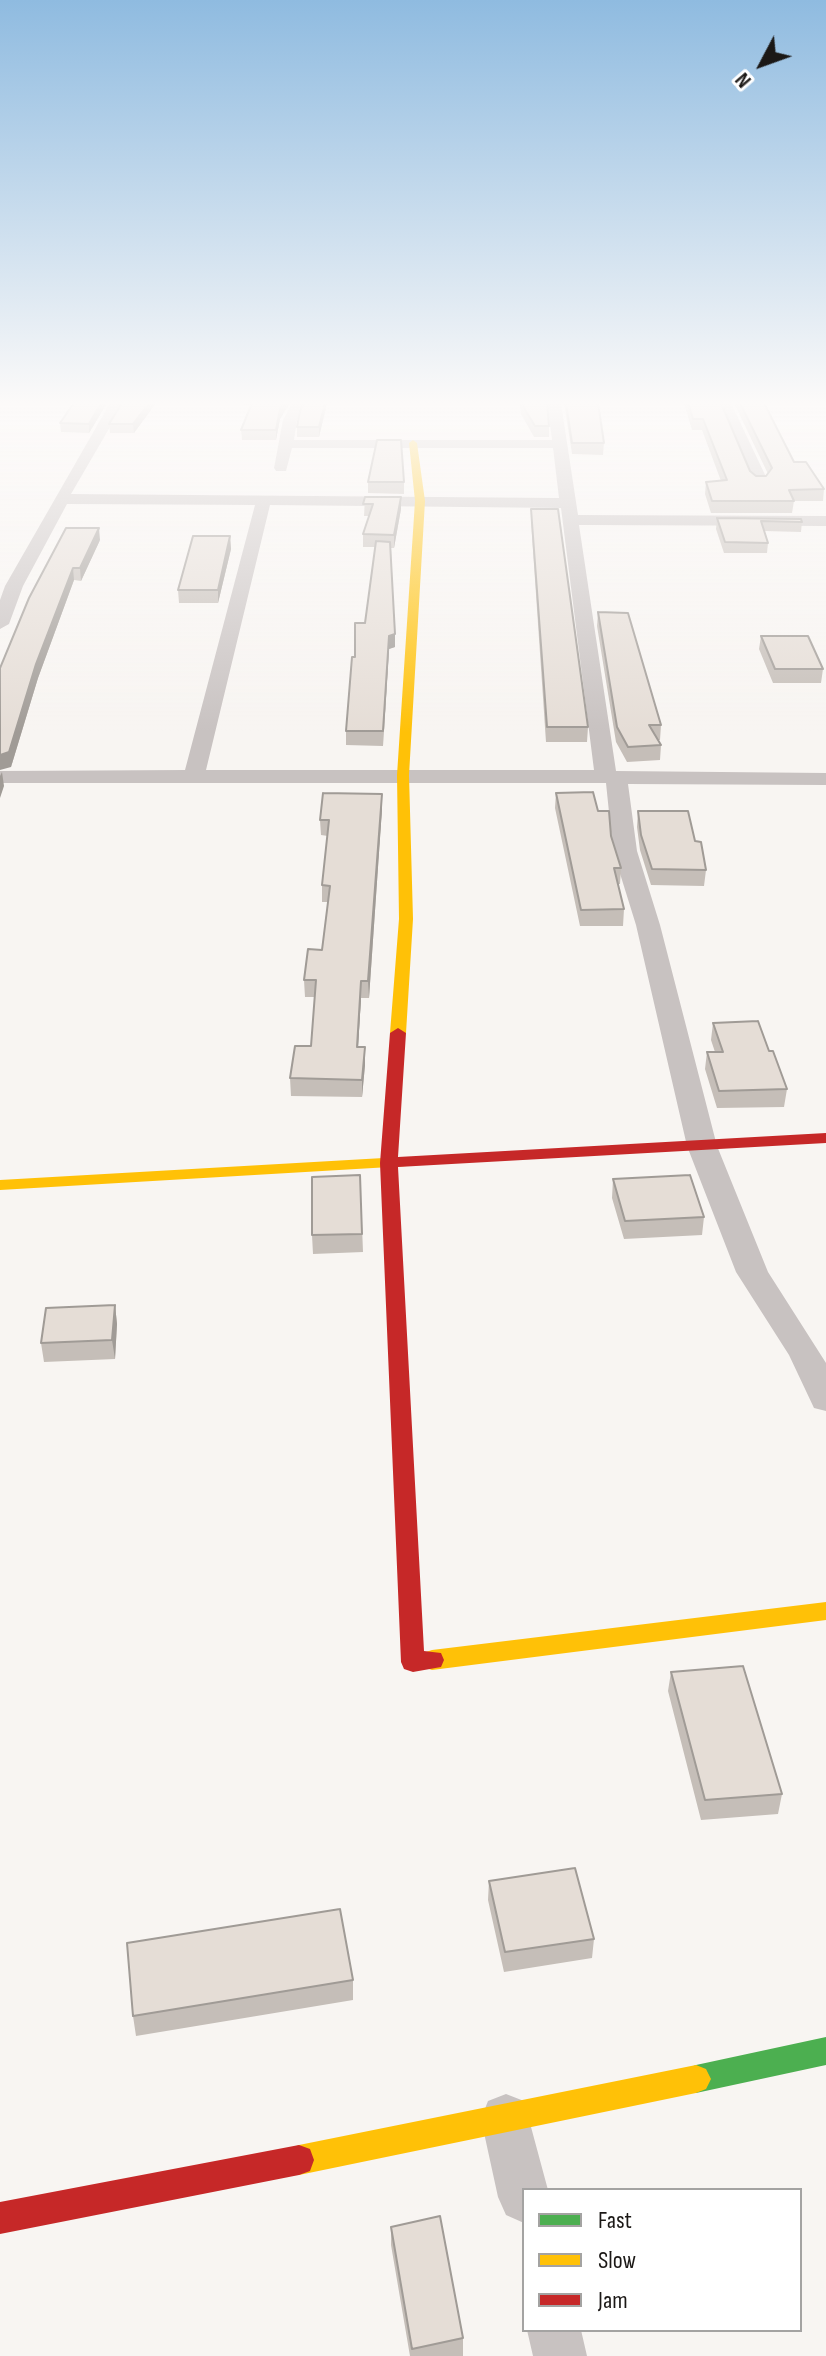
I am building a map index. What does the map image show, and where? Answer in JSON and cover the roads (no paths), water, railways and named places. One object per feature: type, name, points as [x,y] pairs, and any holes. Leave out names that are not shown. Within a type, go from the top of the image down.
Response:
[{"type":"street","points":[[0,624],[7,586],[53,513]]},
{"type":"street","points":[[194,775],[260,513]]},
{"type":"street","points":[[419,513],[403,775],[406,919],[389,1163],[413,1662],[826,1611]]},
{"type":"street","points":[[570,513],[583,623],[625,851],[648,925],[702,1146],[752,1272],[805,1354],[826,1399]]},
{"type":"street","points":[[620,513],[826,521]]},
{"type":"street","points":[[0,777],[403,775],[826,779]]},
{"type":"street","points":[[0,1185],[826,1138]]},
{"type":"street","points":[[0,2218],[506,2119],[826,2051]]},
{"type":"street","points":[[506,2119],[522,2188]]},
{"type":"street","points":[[554,2332],[560,2356]]}]
